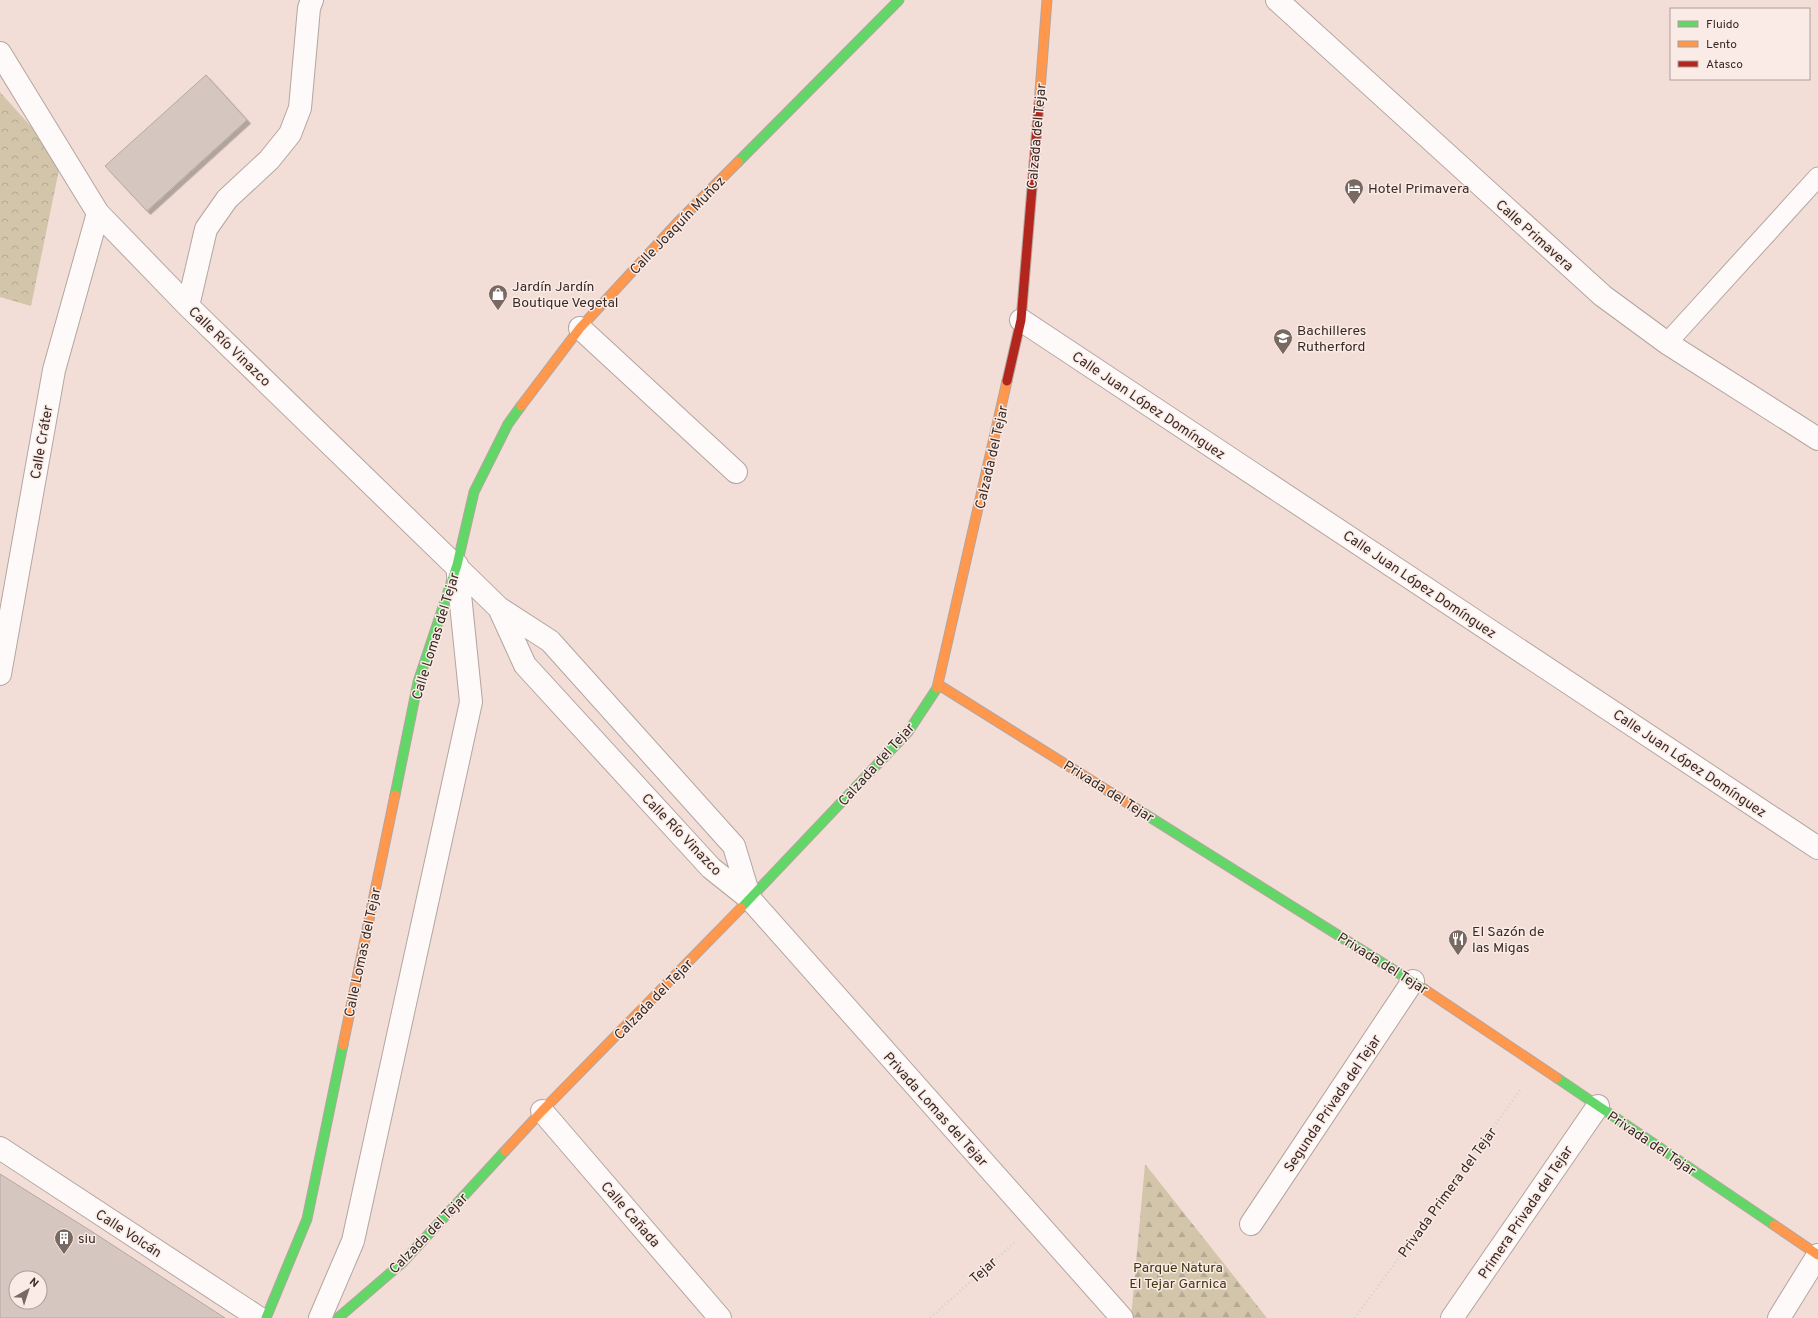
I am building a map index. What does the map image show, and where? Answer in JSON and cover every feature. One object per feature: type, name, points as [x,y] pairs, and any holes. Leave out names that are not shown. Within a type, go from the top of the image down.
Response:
[{"type":"street","points":[[188,306],[206,229],[227,199],[269,160],[290,134],[300,108],[309,8],[312,0]]},
{"type":"street","name":"Calle Joaquín Muñoz","points":[[457,565],[474,492],[508,424],[580,328],[678,222],[900,0]]},
{"type":"street","name":"Calzada del Tejar","points":[[338,1318],[403,1262],[542,1111],[750,899],[908,732],[939,685],[1021,320],[1047,0]]},
{"type":"street","name":"Calle Primavera","points":[[1277,0],[1603,296],[1667,343],[1818,439]]},
{"type":"street","name":"Calle Río Vinazco","points":[[0,53],[98,213],[188,306],[457,565],[499,608],[550,641],[734,846],[750,899]]},
{"type":"street","name":"Calle Cráter","points":[[0,674],[54,370],[98,213]]},
{"type":"street","name":"Calle Juan López Domínguez","points":[[1021,320],[1818,848]]},
{"type":"street","points":[[580,328],[736,472]]},
{"type":"street","name":"Calle Lomas del Tejar","points":[[266,1318],[307,1219],[418,682],[457,565]]},
{"type":"street","name":"Calle Lomas del Tejar","points":[[320,1318],[353,1241],[471,702],[457,565]]},
{"type":"street","name":"Calle Río Vinazco","points":[[499,608],[525,665],[711,868],[750,899]]},
{"type":"street","name":"Privada del Tejar","points":[[939,685],[1413,981],[1818,1255]]},
{"type":"street","name":"Privada Lomas del Tejar","points":[[750,899],[1122,1318]]},
{"type":"street","name":"Segunda Privada del Tejar","points":[[1251,1224],[1413,981]]},
{"type":"street","name":"Primera Privada del Tejar","points":[[1452,1318],[1598,1106]]},
{"type":"street","name":"Calle Cañada","points":[[542,1111],[720,1318]]},
{"type":"street","name":"Calle Volcán","points":[[0,1148],[259,1318]]},
{"type":"street","points":[[1779,1318],[1818,1255]]},
{"type":"lane","points":[[1667,343],[1818,177]]},
{"type":"path","name":"Privada Primera del Tejar","points":[[1355,1318],[1538,1066]]},
{"type":"path","name":"Tejar","points":[[930,1318],[1037,1222]]},
{"type":"green space","points":[[0,92],[61,160],[31,306],[0,297]]},
{"type":"green space","name":"Parque Natura El Tejar Garnica","points":[[1145,1164],[1267,1318],[1131,1318]]},
{"type":"building","points":[[206,75],[247,120],[147,211],[105,166]]},
{"type":"building","name":"siu","points":[[0,1174],[91,1231],[225,1318],[0,1318]]},
{"type":"traffic: fast","points":[[738,162],[899,0]]},
{"type":"traffic: fast","points":[[395,795],[418,682],[457,565],[474,492],[508,424],[521,406]]},
{"type":"traffic: fast","points":[[741,908],[908,732],[937,688]]},
{"type":"traffic: fast","points":[[1137,809],[1424,989]]},
{"type":"traffic: fast","points":[[266,1318],[307,1219],[343,1045]]},
{"type":"traffic: fast","points":[[1557,1078],[1774,1225]]},
{"type":"traffic: fast","points":[[338,1318],[403,1262],[505,1151]]},
{"type":"traffic: slow","points":[[1039,104],[1047,0]]},
{"type":"traffic: slow","points":[[521,406],[580,328],[678,222],[738,162]]},
{"type":"traffic: slow","points":[[937,688],[1007,381]]},
{"type":"traffic: slow","points":[[939,685],[1137,809]]},
{"type":"traffic: slow","points":[[343,1045],[395,795]]},
{"type":"traffic: slow","points":[[505,1151],[542,1111],[741,908]]},
{"type":"traffic: slow","points":[[1424,989],[1557,1078]]},
{"type":"traffic: slow","points":[[1774,1225],[1818,1255]]},
{"type":"traffic: jam","points":[[1007,381],[1021,320],[1039,104]]},
{"type":"place","name":"Hotel Primavera","points":[[1354,205]]},
{"type":"place","name":"Jardín Jardín Boutique Vegetal","points":[[498,311]]},
{"type":"place","name":"Bachilleres Rutherford","points":[[1283,355]]},
{"type":"place","name":"El Sazón de las Migas","points":[[1458,956]]},
{"type":"place","name":"siu","points":[[64,1255]]}]
